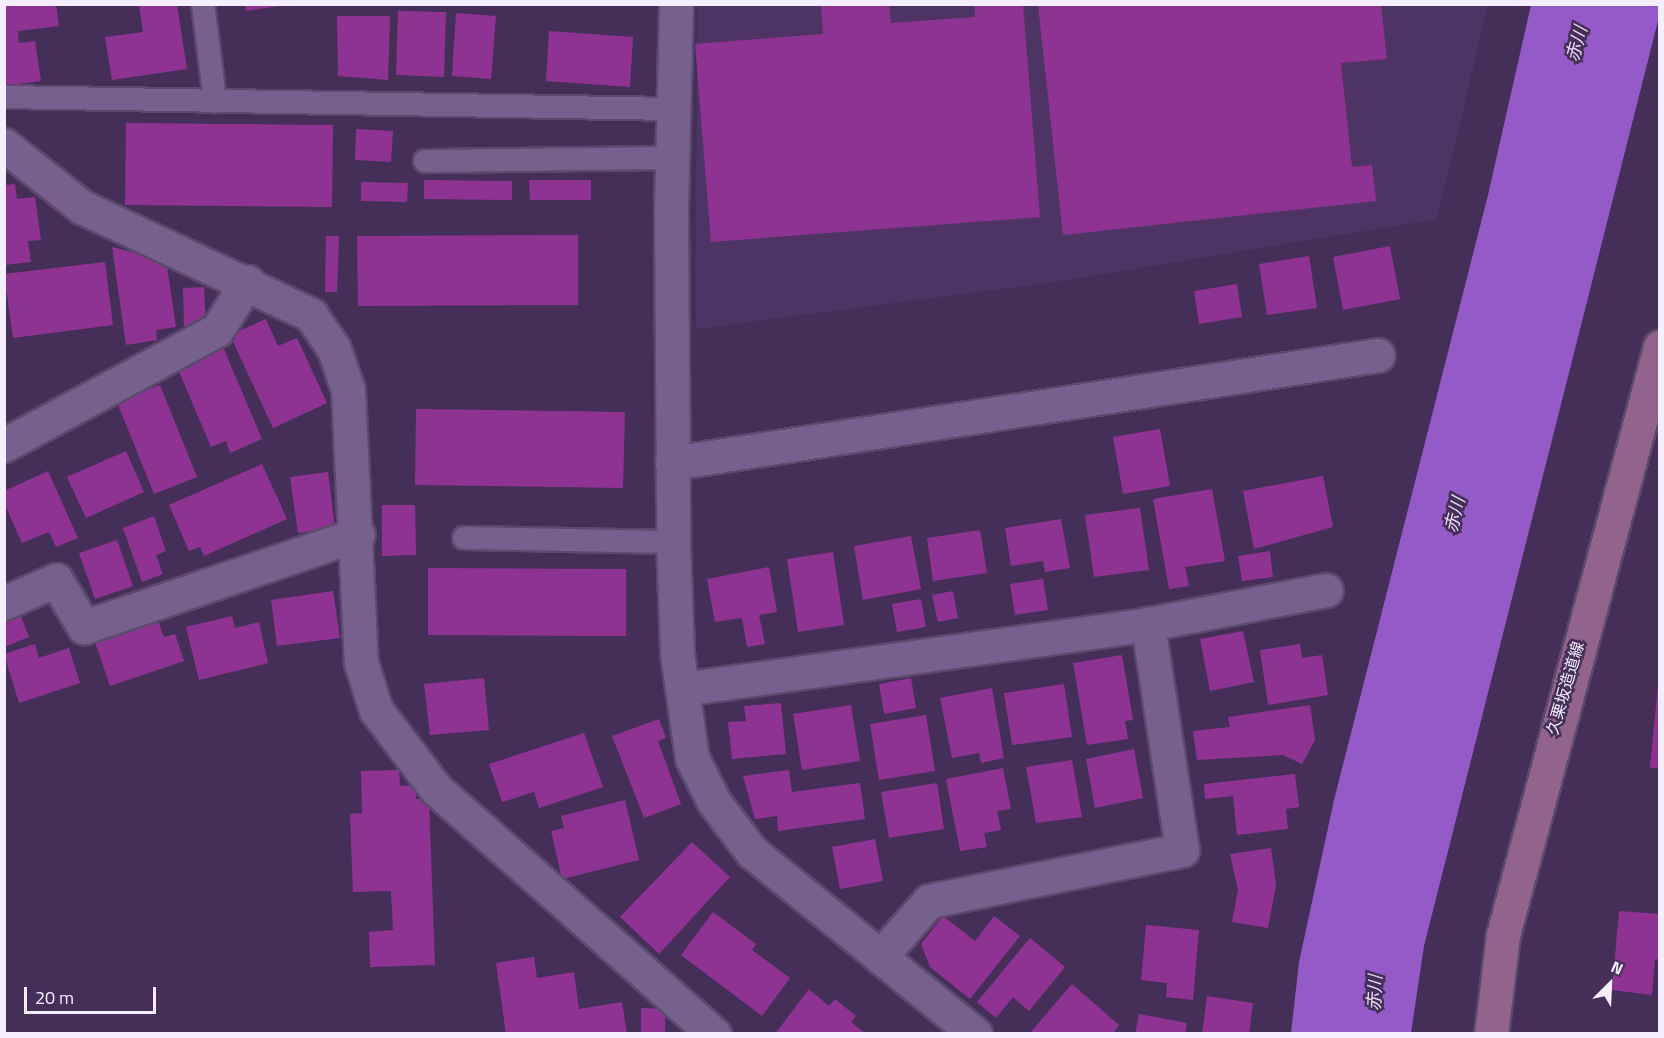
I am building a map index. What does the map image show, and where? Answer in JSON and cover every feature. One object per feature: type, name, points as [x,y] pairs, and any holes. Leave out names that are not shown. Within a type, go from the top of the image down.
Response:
[{"type":"main road","name":"久栗坂造道線","points":[[1491,1034],[1503,935],[1550,744],[1659,347]]},
{"type":"street","points":[[676,4],[673,158],[673,542],[682,689],[692,758],[730,827],[752,852],[975,1034]]},
{"type":"street","points":[[4,145],[82,207],[248,282],[311,315],[334,349],[348,390],[358,534],[361,663],[376,710],[436,789],[714,1034]]},
{"type":"street","points":[[4,445],[217,330],[248,282]]},
{"type":"street","points":[[672,463],[1378,355]]},
{"type":"street","points":[[4,603],[56,580],[84,627],[358,534]]},
{"type":"street","points":[[682,689],[1149,624],[1326,590]]},
{"type":"street","points":[[880,957],[929,902],[1182,850],[1149,624]]},
{"type":"lane","points":[[203,4],[215,101]]},
{"type":"lane","points":[[4,97],[674,109]]},
{"type":"lane","points":[[425,161],[673,158]]},
{"type":"lane","points":[[464,538],[673,542]]},
{"type":"shaded area","points":[[697,4],[1488,5],[1437,219],[1061,281],[696,329]]},
{"type":"water","name":"赤川","points":[[1531,5],[1659,5],[1659,17],[1424,946],[1411,1033],[1291,1033],[1299,962],[1334,800],[1488,195]]},
{"type":"building","points":[[4,4],[56,4],[59,26],[18,31],[19,43],[35,41],[41,81],[4,86]]},
{"type":"building","points":[[139,4],[177,4],[187,69],[112,80],[105,37],[143,32]]},
{"type":"building","points":[[245,4],[279,4],[279,6],[246,11]]},
{"type":"building","points":[[889,4],[891,23],[975,17],[974,4],[1023,4],[1040,217],[711,242],[695,44],[823,34],[821,5]]},
{"type":"building","points":[[1038,5],[1381,5],[1387,59],[1341,63],[1352,167],[1372,165],[1376,201],[1063,235]]},
{"type":"building","points":[[398,11],[446,12],[444,77],[396,75]]},
{"type":"building","points":[[456,13],[496,16],[491,79],[452,76]]},
{"type":"building","points":[[337,16],[390,16],[388,80],[338,76]]},
{"type":"building","points":[[549,31],[633,37],[630,87],[546,81]]},
{"type":"building","points":[[126,123],[333,125],[332,207],[125,205]]},
{"type":"building","points":[[356,129],[393,131],[391,162],[355,160]]},
{"type":"building","points":[[424,180],[512,181],[512,200],[424,199]]},
{"type":"building","points":[[529,180],[591,180],[591,200],[530,200]]},
{"type":"building","points":[[361,182],[408,183],[407,202],[361,201]]},
{"type":"building","points":[[15,184],[17,199],[35,197],[41,240],[28,241],[31,262],[5,265],[5,185]]},
{"type":"building","points":[[578,235],[578,305],[358,306],[357,236]]},
{"type":"building","points":[[326,236],[339,236],[337,292],[325,292]]},
{"type":"building","points":[[1390,246],[1400,299],[1343,310],[1333,257]]},
{"type":"building","points":[[112,247],[166,260],[176,327],[156,330],[157,340],[126,345]]},
{"type":"building","points":[[1309,256],[1317,308],[1267,315],[1259,264]]},
{"type":"building","points":[[105,262],[113,325],[13,338],[4,274]]},
{"type":"building","points":[[1237,284],[1242,317],[1199,324],[1194,291]]},
{"type":"building","points":[[204,287],[206,325],[184,326],[183,288]]},
{"type":"building","points":[[266,319],[278,346],[297,338],[327,403],[273,428],[230,335]]},
{"type":"building","points":[[223,347],[262,439],[230,453],[226,441],[211,447],[177,367]]},
{"type":"building","points":[[160,385],[197,477],[154,494],[117,402]]},
{"type":"building","points":[[416,409],[625,412],[623,488],[415,485]]},
{"type":"building","points":[[1160,429],[1170,486],[1123,494],[1113,437]]},
{"type":"building","points":[[126,451],[144,492],[86,518],[67,477]]},
{"type":"building","points":[[262,464],[287,519],[204,556],[200,547],[189,551],[169,505]]},
{"type":"building","points":[[48,471],[78,538],[56,547],[49,532],[22,543],[4,503],[4,491]]},
{"type":"building","points":[[328,472],[335,528],[298,533],[290,477]]},
{"type":"building","points":[[1323,476],[1333,527],[1254,549],[1243,491]]},
{"type":"building","points":[[1212,489],[1225,561],[1185,567],[1189,586],[1169,589],[1153,499]]},
{"type":"building","points":[[382,505],[415,505],[416,555],[382,556]]},
{"type":"building","points":[[1140,508],[1149,570],[1094,577],[1085,515]]},
{"type":"building","points":[[154,516],[166,551],[156,555],[163,574],[142,582],[123,528]]},
{"type":"building","points":[[1061,519],[1070,568],[1045,572],[1043,561],[1011,566],[1005,528]]},
{"type":"building","points":[[980,530],[987,573],[933,581],[927,538]]},
{"type":"building","points":[[911,536],[921,589],[863,600],[854,546]]},
{"type":"building","points":[[117,540],[133,586],[95,599],[79,553]]},
{"type":"building","points":[[1270,551],[1273,577],[1242,581],[1238,556]]},
{"type":"building","points":[[833,552],[844,625],[798,632],[787,559]]},
{"type":"building","points":[[769,567],[777,612],[759,615],[765,644],[747,647],[742,618],[715,622],[707,579]]},
{"type":"building","points":[[428,568],[626,569],[626,636],[428,635]]},
{"type":"building","points":[[1043,579],[1048,610],[1015,615],[1010,584]]},
{"type":"building","points":[[333,591],[340,638],[277,646],[271,600]]},
{"type":"building","points":[[953,591],[958,618],[938,622],[932,595]]},
{"type":"building","points":[[921,599],[926,627],[897,632],[892,604]]},
{"type":"building","points":[[19,611],[29,637],[4,647],[4,616]]},
{"type":"building","points":[[232,616],[235,628],[259,622],[268,663],[199,680],[186,627]]},
{"type":"building","points":[[158,621],[164,637],[175,634],[184,661],[110,686],[95,642]]},
{"type":"building","points":[[1243,631],[1254,682],[1210,691],[1200,639]]},
{"type":"building","points":[[35,644],[39,658],[69,648],[80,683],[19,703],[4,654]]},
{"type":"building","points":[[1300,644],[1302,658],[1322,655],[1328,695],[1268,705],[1260,650]]},
{"type":"building","points":[[1122,655],[1133,720],[1125,721],[1128,739],[1087,745],[1073,663]]},
{"type":"building","points":[[484,678],[489,730],[430,735],[424,684]]},
{"type":"building","points":[[911,678],[916,708],[884,714],[879,684]]},
{"type":"building","points":[[1064,684],[1072,737],[1012,745],[1004,693]]},
{"type":"building","points":[[1658,685],[1660,685],[1660,768],[1650,768]]},
{"type":"building","points":[[992,688],[1004,758],[981,763],[979,753],[952,758],[940,698]]},
{"type":"building","points":[[781,703],[786,754],[732,759],[728,722],[746,721],[744,706]]},
{"type":"building","points":[[851,705],[860,761],[802,770],[793,714]]},
{"type":"building","points":[[1310,705],[1315,740],[1302,764],[1283,755],[1197,760],[1193,731],[1230,727],[1228,717]]},
{"type":"building","points":[[926,715],[935,771],[879,780],[870,724]]},
{"type":"building","points":[[659,719],[666,738],[658,741],[681,804],[644,818],[612,736]]},
{"type":"building","points":[[584,733],[603,787],[539,808],[534,792],[502,802],[489,764]]},
{"type":"building","points":[[1134,749],[1143,798],[1095,808],[1086,759]]},
{"type":"building","points":[[1072,760],[1082,817],[1036,823],[1026,767]]},
{"type":"building","points":[[1003,768],[1011,809],[997,811],[1001,830],[984,833],[987,847],[960,851],[946,779]]},
{"type":"building","points":[[399,770],[400,786],[416,785],[416,799],[429,799],[435,965],[370,967],[369,932],[393,930],[391,891],[353,892],[350,814],[362,813],[361,771]]},
{"type":"building","points":[[789,770],[792,792],[860,783],[865,819],[778,831],[777,816],[755,819],[743,776]]},
{"type":"building","points":[[1295,774],[1299,807],[1286,809],[1288,829],[1237,835],[1233,796],[1205,799],[1204,784]]},
{"type":"building","points":[[937,783],[944,829],[889,838],[881,792]]},
{"type":"building","points":[[625,800],[639,860],[562,879],[551,831],[564,828],[561,816]]},
{"type":"building","points":[[875,839],[883,881],[840,889],[832,847]]},
{"type":"building","points":[[692,842],[730,877],[659,954],[620,917]]},
{"type":"building","points":[[1271,848],[1276,885],[1268,928],[1232,922],[1238,890],[1230,854]]},
{"type":"building","points":[[1619,911],[1660,914],[1660,960],[1655,959],[1652,995],[1612,990]]},
{"type":"building","points":[[713,912],[756,944],[752,950],[790,978],[762,1016],[681,955]]},
{"type":"building","points":[[943,916],[975,941],[994,916],[1020,936],[970,999],[930,967],[921,944]]},
{"type":"building","points":[[1146,925],[1199,930],[1193,1000],[1166,997],[1167,983],[1141,980]]},
{"type":"building","points":[[1030,938],[1065,967],[1029,1011],[1013,997],[996,1018],[977,1002]]},
{"type":"building","points":[[534,957],[537,978],[574,972],[579,1009],[622,1002],[627,1034],[506,1034],[496,963]]},
{"type":"building","points":[[1072,984],[1119,1025],[1113,1034],[1029,1034]]},
{"type":"building","points":[[809,989],[829,1006],[835,999],[856,1016],[851,1022],[866,1034],[775,1034]]},
{"type":"building","points":[[1207,996],[1253,1003],[1249,1034],[1202,1034]]},
{"type":"building","points":[[641,1008],[665,1009],[665,1034],[641,1034]]},
{"type":"building","points":[[1139,1014],[1187,1023],[1185,1034],[1135,1034]]}]
